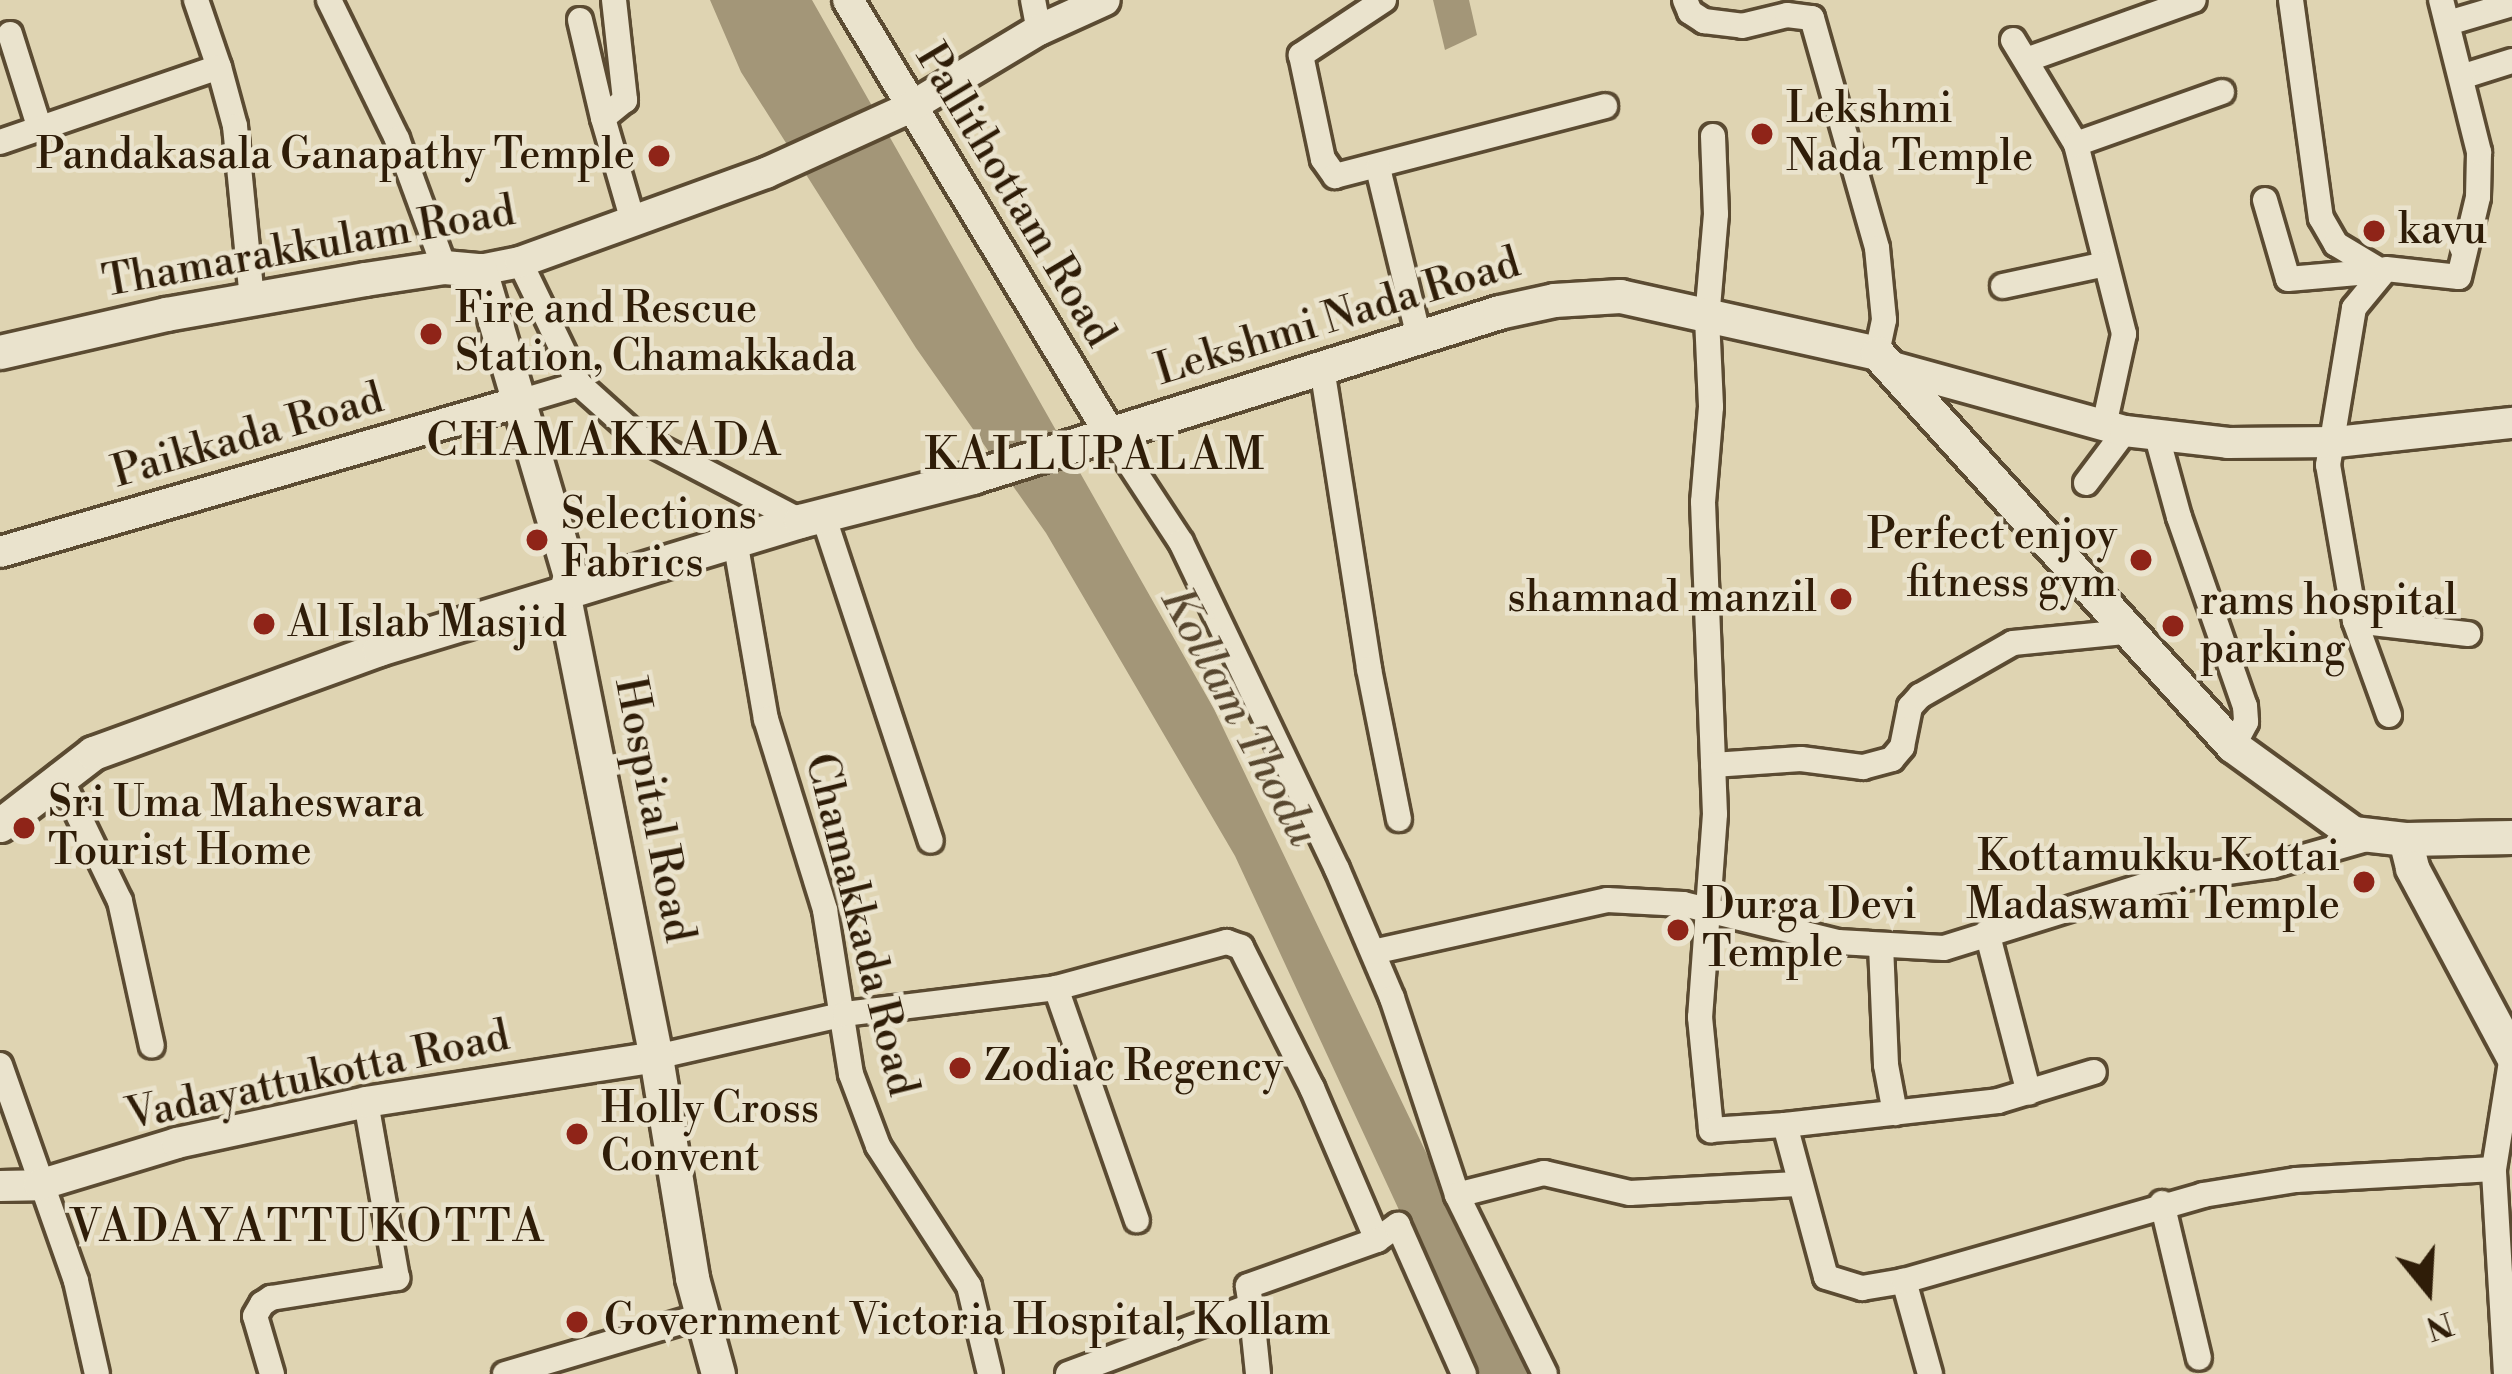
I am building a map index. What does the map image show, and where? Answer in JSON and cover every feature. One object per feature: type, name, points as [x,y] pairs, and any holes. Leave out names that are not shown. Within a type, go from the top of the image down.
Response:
[{"type":"main road","name":"Thamarakkulam Road","points":[[0,352],[252,299],[444,267],[480,270]]},
{"type":"main road","name":"Hospital Road","points":[[480,270],[570,575],[564,597],[656,1057],[700,1316],[718,1374]]},
{"type":"main road","name":"Lekshmi Nada Road","points":[[1098,438],[1419,337],[1554,300],[1620,296],[1887,361]]},
{"type":"main road","points":[[1887,361],[2233,746],[2353,833],[2405,839],[2512,837]]},
{"type":"main road","points":[[0,825],[59,775],[153,728],[379,649],[564,597],[735,540],[972,478],[1098,438]]},
{"type":"main road","points":[[2405,839],[2412,868],[2512,1055]]},
{"type":"street","points":[[196,0],[236,126],[252,299]]},
{"type":"street","points":[[329,0],[397,140],[444,267]]},
{"type":"street","points":[[603,118],[625,100],[614,0]]},
{"type":"street","name":"Pallithottam Road","points":[[848,0],[901,112],[1098,438]]},
{"type":"street","name":"Thamarakkulam Road","points":[[480,270],[520,262],[766,173],[901,112],[1036,15],[1105,0]]},
{"type":"street","points":[[1384,0],[1305,49],[1300,62],[1327,171],[1348,176],[1605,106]]},
{"type":"street","points":[[1685,0],[1690,13],[1704,21],[1742,26],[1787,15],[1812,18],[1877,248],[1887,361],[2115,428],[2228,443],[2336,442],[2512,423]]},
{"type":"street","points":[[2086,482],[2115,428],[2124,334],[2076,144],[2020,50],[2194,0]]},
{"type":"street","points":[[2291,0],[2320,218],[2336,244],[2380,272]]},
{"type":"street","points":[[2265,200],[2288,279],[2380,272],[2454,279],[2462,273],[2478,197],[2479,152],[2444,11],[2512,4]]},
{"type":"street","points":[[580,20],[633,220]]},
{"type":"street","points":[[10,34],[40,130]]},
{"type":"street","points":[[2462,77],[2512,61]]},
{"type":"street","points":[[0,142],[219,67]]},
{"type":"street","points":[[2076,144],[2222,92]]},
{"type":"street","points":[[1713,136],[1716,214],[1707,317],[1711,407],[1703,502],[1713,765],[1710,911],[1700,1017],[1712,1130],[1785,1126],[2029,1093],[2094,1072]]},
{"type":"street","points":[[1378,168],[1419,337]]},
{"type":"street","points":[[520,262],[579,384],[637,436],[812,518],[932,841]]},
{"type":"street","points":[[2003,286],[2106,264]]},
{"type":"street","points":[[2380,272],[2354,308],[2336,442],[2328,465],[2355,621],[2389,715]]},
{"type":"street","points":[[1322,368],[1369,669],[1399,819]]},
{"type":"street","points":[[519,402],[579,384]]},
{"type":"street","name":"Paikkada Road","points":[[0,552],[519,402]]},
{"type":"street","points":[[2156,433],[2179,517],[2245,706],[2246,722],[2233,746]]},
{"type":"street","points":[[1098,438],[1181,542],[1372,952],[1457,1196],[1546,1374]]},
{"type":"street","name":"Chamakkada Road","points":[[735,540],[766,719],[825,910],[851,1074],[878,1146],[969,1286],[990,1374]]},
{"type":"street","points":[[2355,621],[2468,634]]},
{"type":"street","points":[[1713,765],[1802,759],[1864,767],[1892,759],[1902,747],[1910,707],[1920,697],[2012,643],[2126,632]]},
{"type":"street","points":[[59,775],[120,901],[152,1046]]},
{"type":"street","points":[[1372,952],[1607,900],[1683,904],[1838,942],[1945,948],[2156,882],[2272,866],[2370,838]]},
{"type":"street","points":[[1987,932],[2029,1093]]},
{"type":"street","points":[[656,1057],[844,1014],[1056,988],[1226,942],[1241,947],[1312,1088],[1377,1240]]},
{"type":"street","points":[[1881,944],[1886,1065],[1895,1112]]},
{"type":"street","points":[[1056,988],[1136,1220]]},
{"type":"street","points":[[2506,1374],[2494,1169],[2512,1055]]},
{"type":"street","name":"Vadayattukotta Road","points":[[0,1186],[39,1185],[177,1143],[366,1102],[656,1057]]},
{"type":"street","points":[[0,1065],[76,1281],[97,1374]]},
{"type":"street","points":[[265,1372],[255,1316],[262,1304],[271,1298],[398,1278],[366,1102]]},
{"type":"street","points":[[1785,1126],[1797,1184],[1826,1277],[1862,1288],[1904,1281],[2162,1202],[2296,1180],[2494,1169]]},
{"type":"street","points":[[1457,1196],[1544,1174],[1630,1193],[1797,1184]]},
{"type":"street","points":[[2162,1202],[2199,1358]]},
{"type":"street","points":[[1258,1374],[1248,1286],[1377,1240],[1398,1226],[1463,1374]]},
{"type":"street","points":[[1904,1281],[1930,1374]]},
{"type":"street","points":[[1068,1374],[1251,1306]]},
{"type":"street","points":[[506,1374],[700,1316]]},
{"type":"shaded area","points":[[710,0],[812,0],[1214,709],[1532,1374],[1475,1374],[1235,856],[1046,533],[916,348],[741,72]]},
{"type":"shaded area","points":[[1433,0],[1469,0],[1477,35],[1445,50]]},
{"type":"place","name":"Lekshmi Nada Temple","points":[[1762,134]]},
{"type":"place","name":"Pandakasala Ganapathy Temple","points":[[659,156]]},
{"type":"place","name":"kavu","points":[[2374,231]]},
{"type":"place","name":"Fire and Rescue Station, Chamakkada","points":[[431,334]]},
{"type":"place","name":"Selections Fabrics","points":[[537,540]]},
{"type":"place","name":"Perfect enjoy fitness gym","points":[[2141,560]]},
{"type":"place","name":"shamnad manzil","points":[[1841,599]]},
{"type":"place","name":"Al Islab Masjid","points":[[264,624]]},
{"type":"place","name":"rams hospital parking","points":[[2173,626]]},
{"type":"place","name":"Sri Uma Maheswara Tourist Home","points":[[24,828]]},
{"type":"place","name":"Kottamukku Kottai Madaswami Temple","points":[[2364,882]]},
{"type":"place","name":"Durga Devi Temple","points":[[1678,930]]},
{"type":"place","name":"Zodiac Regency","points":[[960,1068]]},
{"type":"place","name":"Holly Cross Convent","points":[[577,1134]]},
{"type":"place","name":"Government Victoria Hospital, Kollam","points":[[577,1322]]},
{"type":"district","name":"CHAMAKKADA","points":[[605,442]]},
{"type":"district","name":"KALLUPALAM","points":[[1096,456]]},
{"type":"district","name":"VADAYATTUKOTTA","points":[[308,1228]]},
{"type":"water label","name":"Kollam Thodu","points":[[1239,717]]}]
